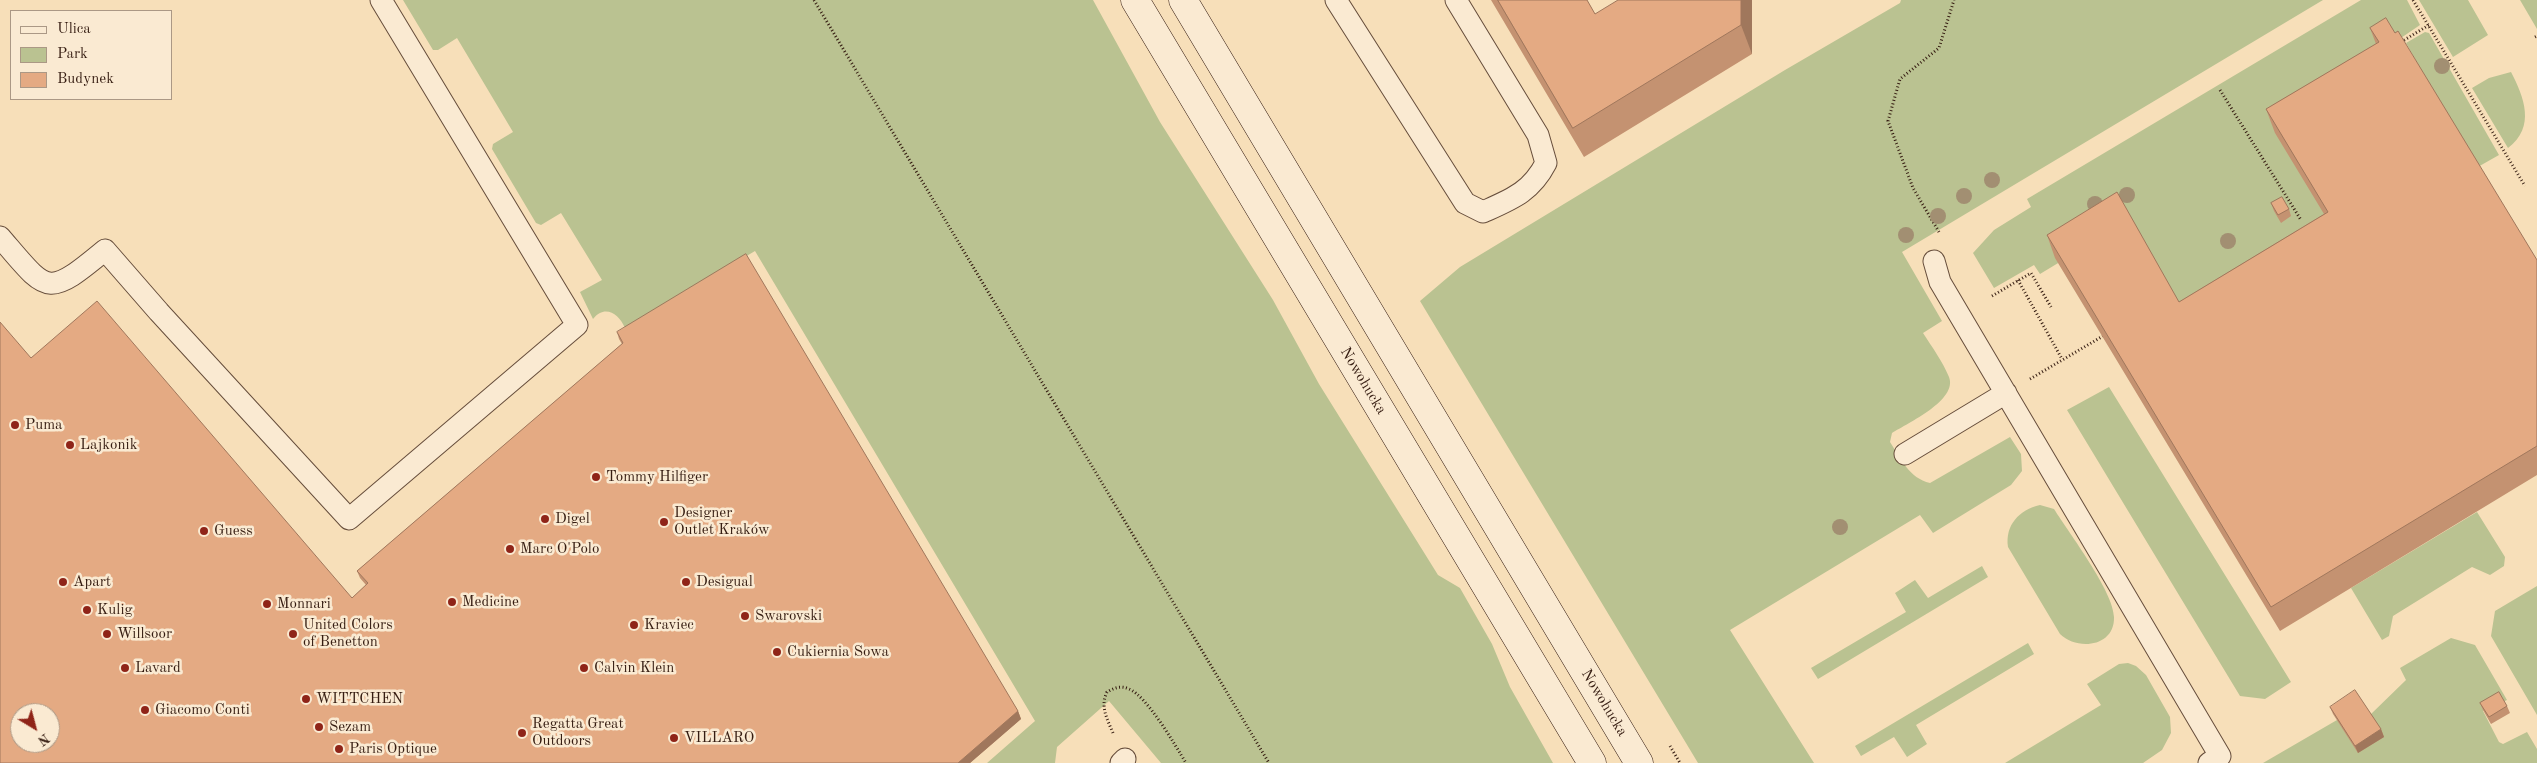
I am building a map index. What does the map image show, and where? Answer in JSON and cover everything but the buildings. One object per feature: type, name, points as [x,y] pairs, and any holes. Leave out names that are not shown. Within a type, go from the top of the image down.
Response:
[{"type":"main road","name":"Nowohucka","points":[[1135,0],[1592,763]]},
{"type":"main road","name":"Nowohucka","points":[[1183,0],[1639,763]]},
{"type":"lane","points":[[0,237],[36,278],[47,283],[64,282],[105,250],[159,312],[349,518],[577,325],[381,0]]},
{"type":"lane","points":[[1336,0],[1465,202],[1483,212],[1510,200],[1537,180],[1546,163],[1538,134],[1456,0]]},
{"type":"lane","points":[[1934,261],[1940,282],[2220,756],[2209,763]]},
{"type":"lane","points":[[1905,454],[2006,393]]},
{"type":"path","points":[[814,0],[1269,763]]},
{"type":"path","points":[[1940,233],[1913,188],[1888,121],[1900,79],[1939,48],[1954,0]]},
{"type":"path","points":[[2413,0],[2525,186]]},
{"type":"path","points":[[2404,49],[2400,43],[2428,25]]},
{"type":"path","points":[[2220,90],[2301,220]]},
{"type":"path","points":[[1992,296],[2031,273],[2051,307]]},
{"type":"path","points":[[2018,280],[2062,359]]},
{"type":"path","points":[[2006,393],[2102,336]]},
{"type":"path","points":[[1123,761],[1104,713],[1104,698],[1107,692],[1118,687],[1128,688],[1142,696],[1186,763]]},
{"type":"green space","points":[[403,0],[1093,0],[1160,122],[1273,300],[1319,384],[1438,575],[1460,588],[1492,644],[1510,687],[1553,763],[1161,763],[1109,701],[1057,747],[1055,763],[987,763],[1035,721],[755,251],[625,328],[619,319],[611,313],[602,312],[593,319],[580,292],[602,280],[561,213],[541,225],[536,223],[492,149],[493,144],[513,132],[457,38],[438,50],[433,50]]},
{"type":"green space","points":[[1901,0],[2323,0],[1902,252],[1942,321],[1923,333],[1944,366],[1949,377],[1950,386],[1946,394],[1930,410],[1892,433],[1890,442],[1911,472],[1916,477],[1930,483],[2010,437],[2021,454],[2022,471],[2011,485],[1933,533],[1920,515],[1730,630],[1814,763],[1698,763],[1420,301],[1460,267],[1785,70],[1900,3]]},
{"type":"green space","points":[[2361,0],[2407,0],[2420,25],[2395,42],[2336,236],[2188,326],[2126,222],[2040,274],[2034,265],[1994,288],[1973,253],[1994,230],[2031,207],[2027,199]]},
{"type":"green space","points":[[2419,0],[2468,0],[2488,35],[2453,57]]},
{"type":"green space","points":[[2520,0],[2537,0],[2537,29]]},
{"type":"green space","points":[[2425,32],[2429,33],[2499,155],[2476,168],[2406,43]]},
{"type":"green space","points":[[2511,72],[2523,101],[2525,121],[2517,140],[2508,148],[2472,88],[2489,78]]},
{"type":"green space","points":[[2109,387],[2291,682],[2265,699],[2240,696],[2067,410]]},
{"type":"green space","points":[[2040,505],[2054,509],[2090,563],[2107,593],[2114,617],[2113,627],[2102,640],[2094,643],[2076,643],[2060,634],[2008,547],[2011,525],[2020,515],[2032,507]]},
{"type":"green space","points":[[2477,512],[2505,557],[2504,566],[2490,575],[2472,567],[2393,616],[2389,636],[2382,640],[2351,588]]},
{"type":"green space","points":[[1982,566],[1988,577],[1818,679],[1811,668],[1906,612],[1895,593],[1915,580],[1928,598]]},
{"type":"green space","points":[[2537,586],[2537,715],[2491,636],[2495,611]]},
{"type":"green space","points":[[2451,638],[2475,645],[2507,700],[2483,711],[2499,742],[2503,744],[2527,732],[2537,749],[2537,763],[2263,763],[2337,720],[2370,715],[2406,680],[2400,668]]},
{"type":"green space","points":[[2028,643],[2034,654],[1916,725],[1927,744],[1907,757],[1894,737],[1861,756],[1855,746]]},
{"type":"green space","points":[[2128,663],[2136,666],[2146,675],[2170,717],[2171,733],[2162,750],[2143,763],[2005,763],[2101,705],[2087,684],[2119,664]]},
{"type":"place","name":"Puma","points":[[15,425]]},
{"type":"place","name":"Lajkonik","points":[[70,445]]},
{"type":"place","name":"Tommy Hilfiger","points":[[596,477]]},
{"type":"place","name":"Digel","points":[[545,519]]},
{"type":"place","name":"Designer Outlet Kraków","points":[[664,522]]},
{"type":"place","name":"Guess","points":[[204,531]]},
{"type":"place","name":"Marc O'Polo","points":[[510,549]]},
{"type":"place","name":"Apart","points":[[63,582]]},
{"type":"place","name":"Desigual","points":[[686,582]]},
{"type":"place","name":"Medicine","points":[[452,602]]},
{"type":"place","name":"Monnari","points":[[267,604]]},
{"type":"place","name":"Kulig","points":[[87,610]]},
{"type":"place","name":"Swarovski","points":[[745,616]]},
{"type":"place","name":"Kraviec","points":[[634,625]]},
{"type":"place","name":"Willsoor","points":[[107,634]]},
{"type":"place","name":"United Colors of Benetton","points":[[293,634]]},
{"type":"place","name":"Cukiernia Sowa","points":[[777,652]]},
{"type":"place","name":"Lavard","points":[[125,668]]},
{"type":"place","name":"Calvin Klein","points":[[584,668]]},
{"type":"place","name":"WITTCHEN","points":[[306,699]]},
{"type":"place","name":"Giacomo Conti","points":[[145,710]]},
{"type":"place","name":"Sezam","points":[[319,727]]},
{"type":"place","name":"Regatta Great Outdoors","points":[[522,733]]},
{"type":"place","name":"VILLARO","points":[[674,738]]},
{"type":"place","name":"Paris Optique","points":[[339,749]]}]
